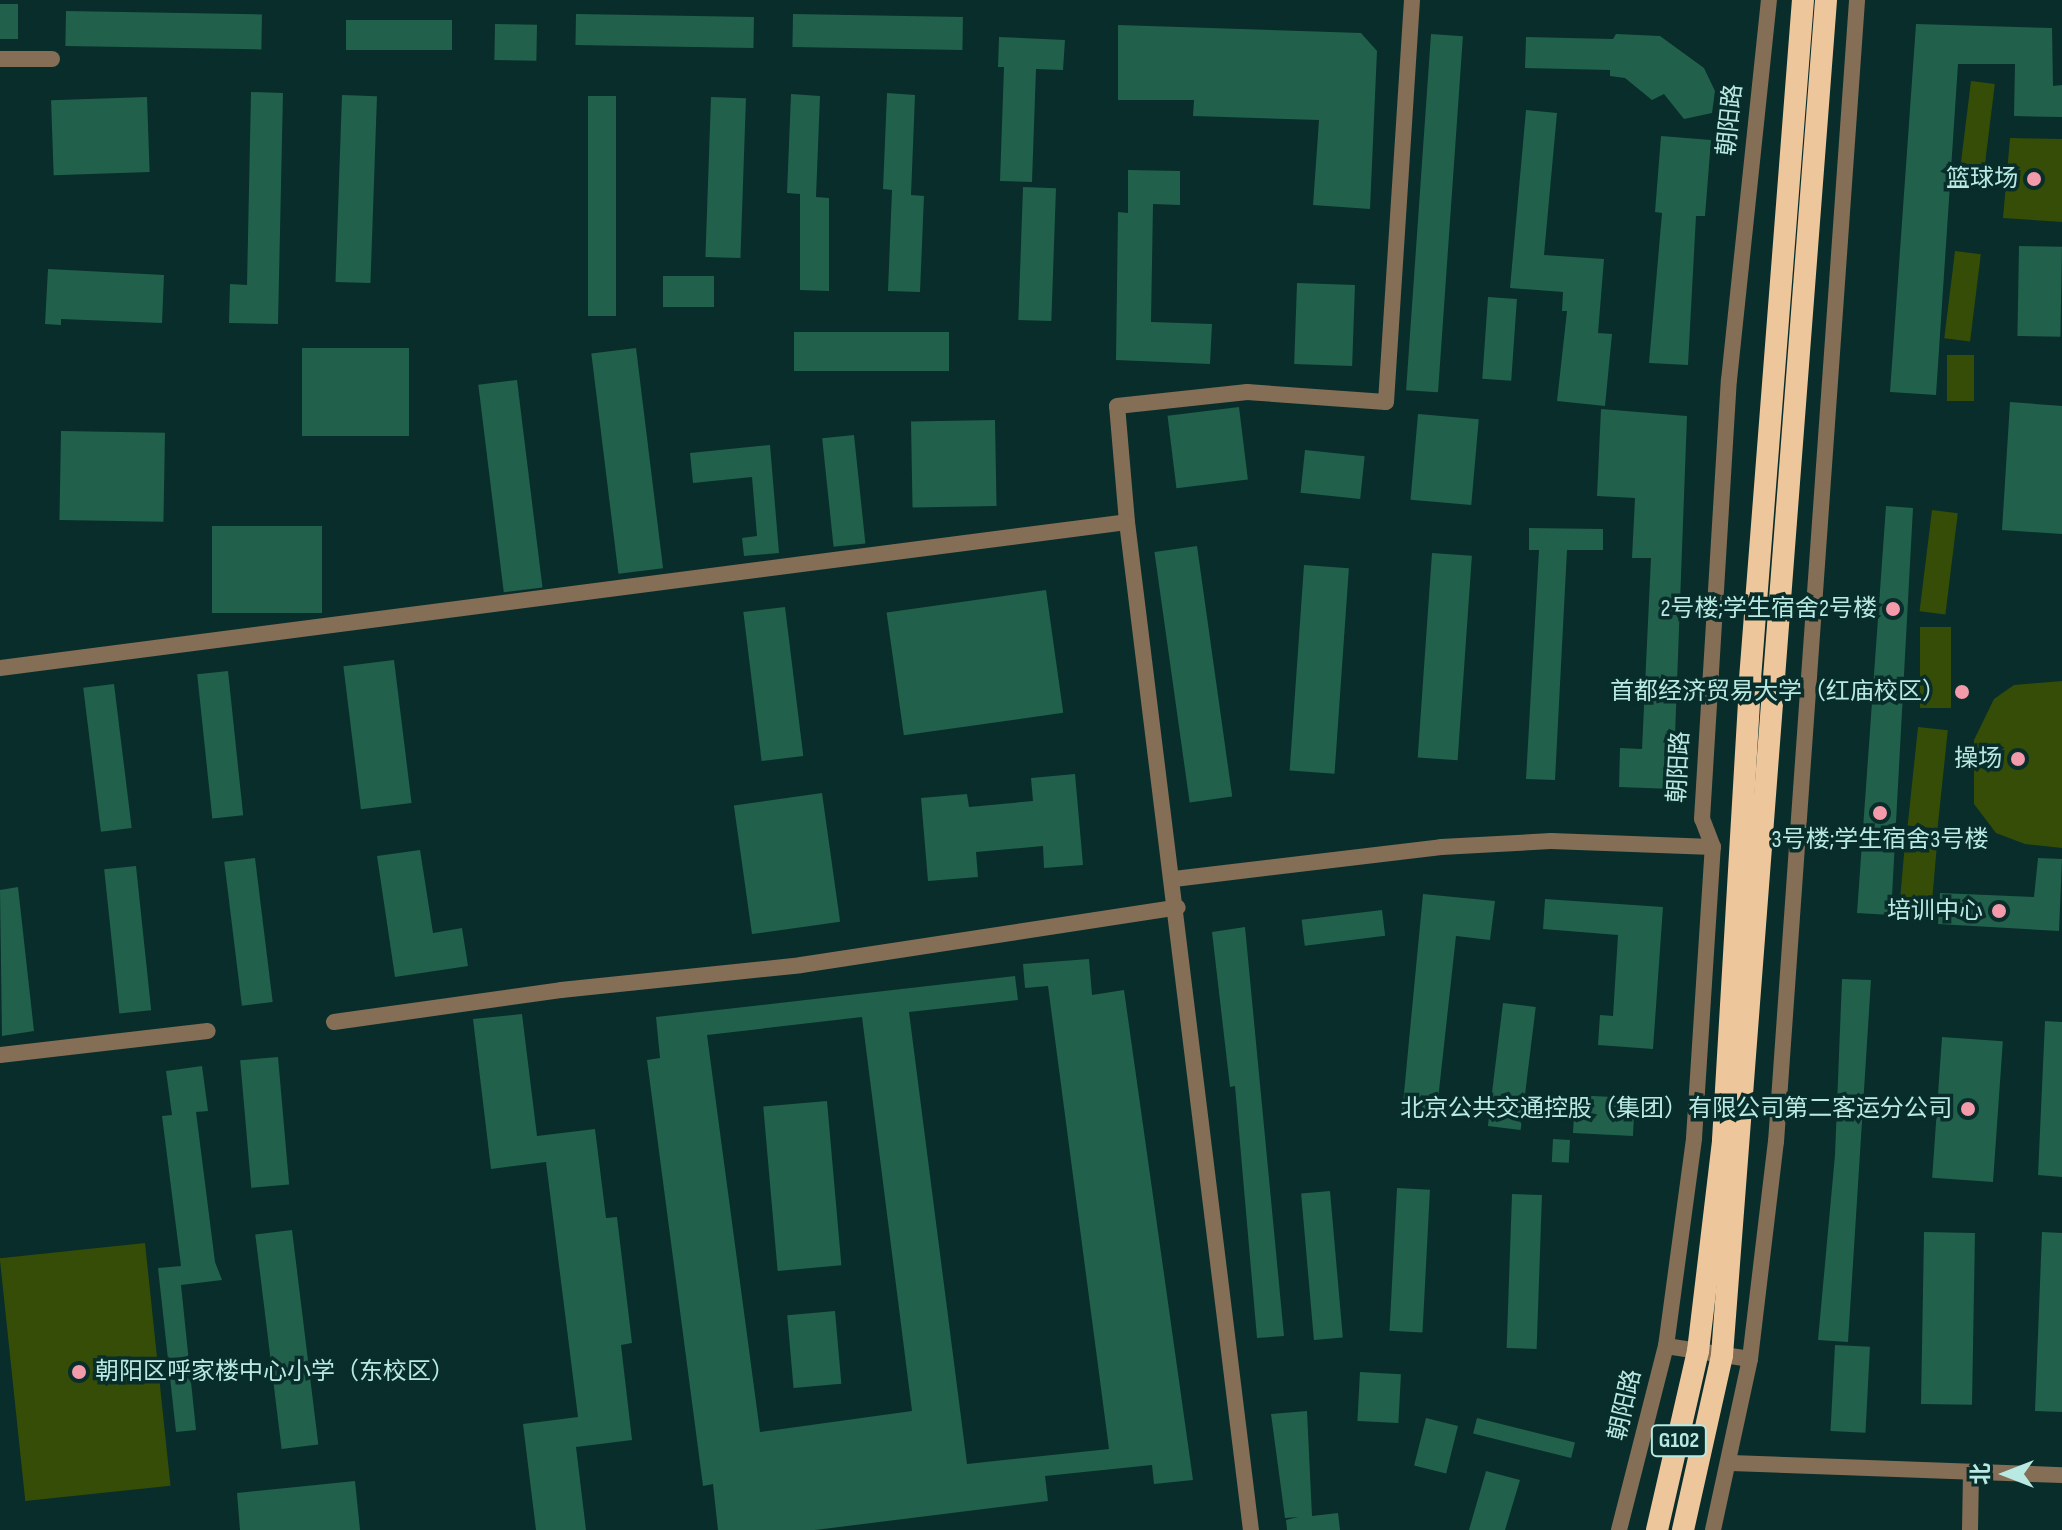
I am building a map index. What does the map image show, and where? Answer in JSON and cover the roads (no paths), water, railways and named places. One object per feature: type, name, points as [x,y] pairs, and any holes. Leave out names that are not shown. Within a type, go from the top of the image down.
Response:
[{"type":"highway","name":"G102","points":[[1657,1530],[1698,1351],[1723,1140],[1750,679],[1803,0]]},
{"type":"highway","name":"G102","points":[[1683,1530],[1722,1355],[1826,0]]},
{"type":"street","points":[[1251,1530],[1178,907],[1127,522],[1117,406],[1247,392],[1386,402],[1412,0]]},
{"type":"street","name":"朝阳路","points":[[1619,1530],[1666,1346],[1694,1138],[1713,847],[1702,819],[1728,395],[1769,0]]},
{"type":"street","points":[[1713,1530],[1731,1463],[1750,1359],[1778,1127],[1857,0]]},
{"type":"street","points":[[0,59],[52,59]]},
{"type":"street","points":[[0,668],[1127,522]]},
{"type":"street","points":[[1174,879],[1441,847],[1551,841],[1713,847]]},
{"type":"street","points":[[334,1022],[561,990],[801,965],[1178,907]]},
{"type":"street","points":[[0,1055],[208,1031]]},
{"type":"street","points":[[1666,1346],[1750,1359]]},
{"type":"street","points":[[1731,1463],[2062,1475]]},
{"type":"street","points":[[1970,1530],[1971,1472]]},
{"type":"place","name":"篮球场","points":[[2034,179]]},
{"type":"place","name":"2号楼;学生宿舍2号楼","points":[[1893,609]]},
{"type":"place","name":"首都经济贸易大学（红庙校区）","points":[[1962,692]]},
{"type":"place","name":"操场","points":[[2018,759]]},
{"type":"place","name":"3号楼;学生宿舍3号楼","points":[[1880,813]]},
{"type":"place","name":"培训中心","points":[[1999,911]]},
{"type":"place","name":"北京公共交通控股（集团）有限公司第二客运分公司","points":[[1968,1109]]},
{"type":"place","name":"朝阳区呼家楼中心小学（东校区）","points":[[79,1372]]}]
